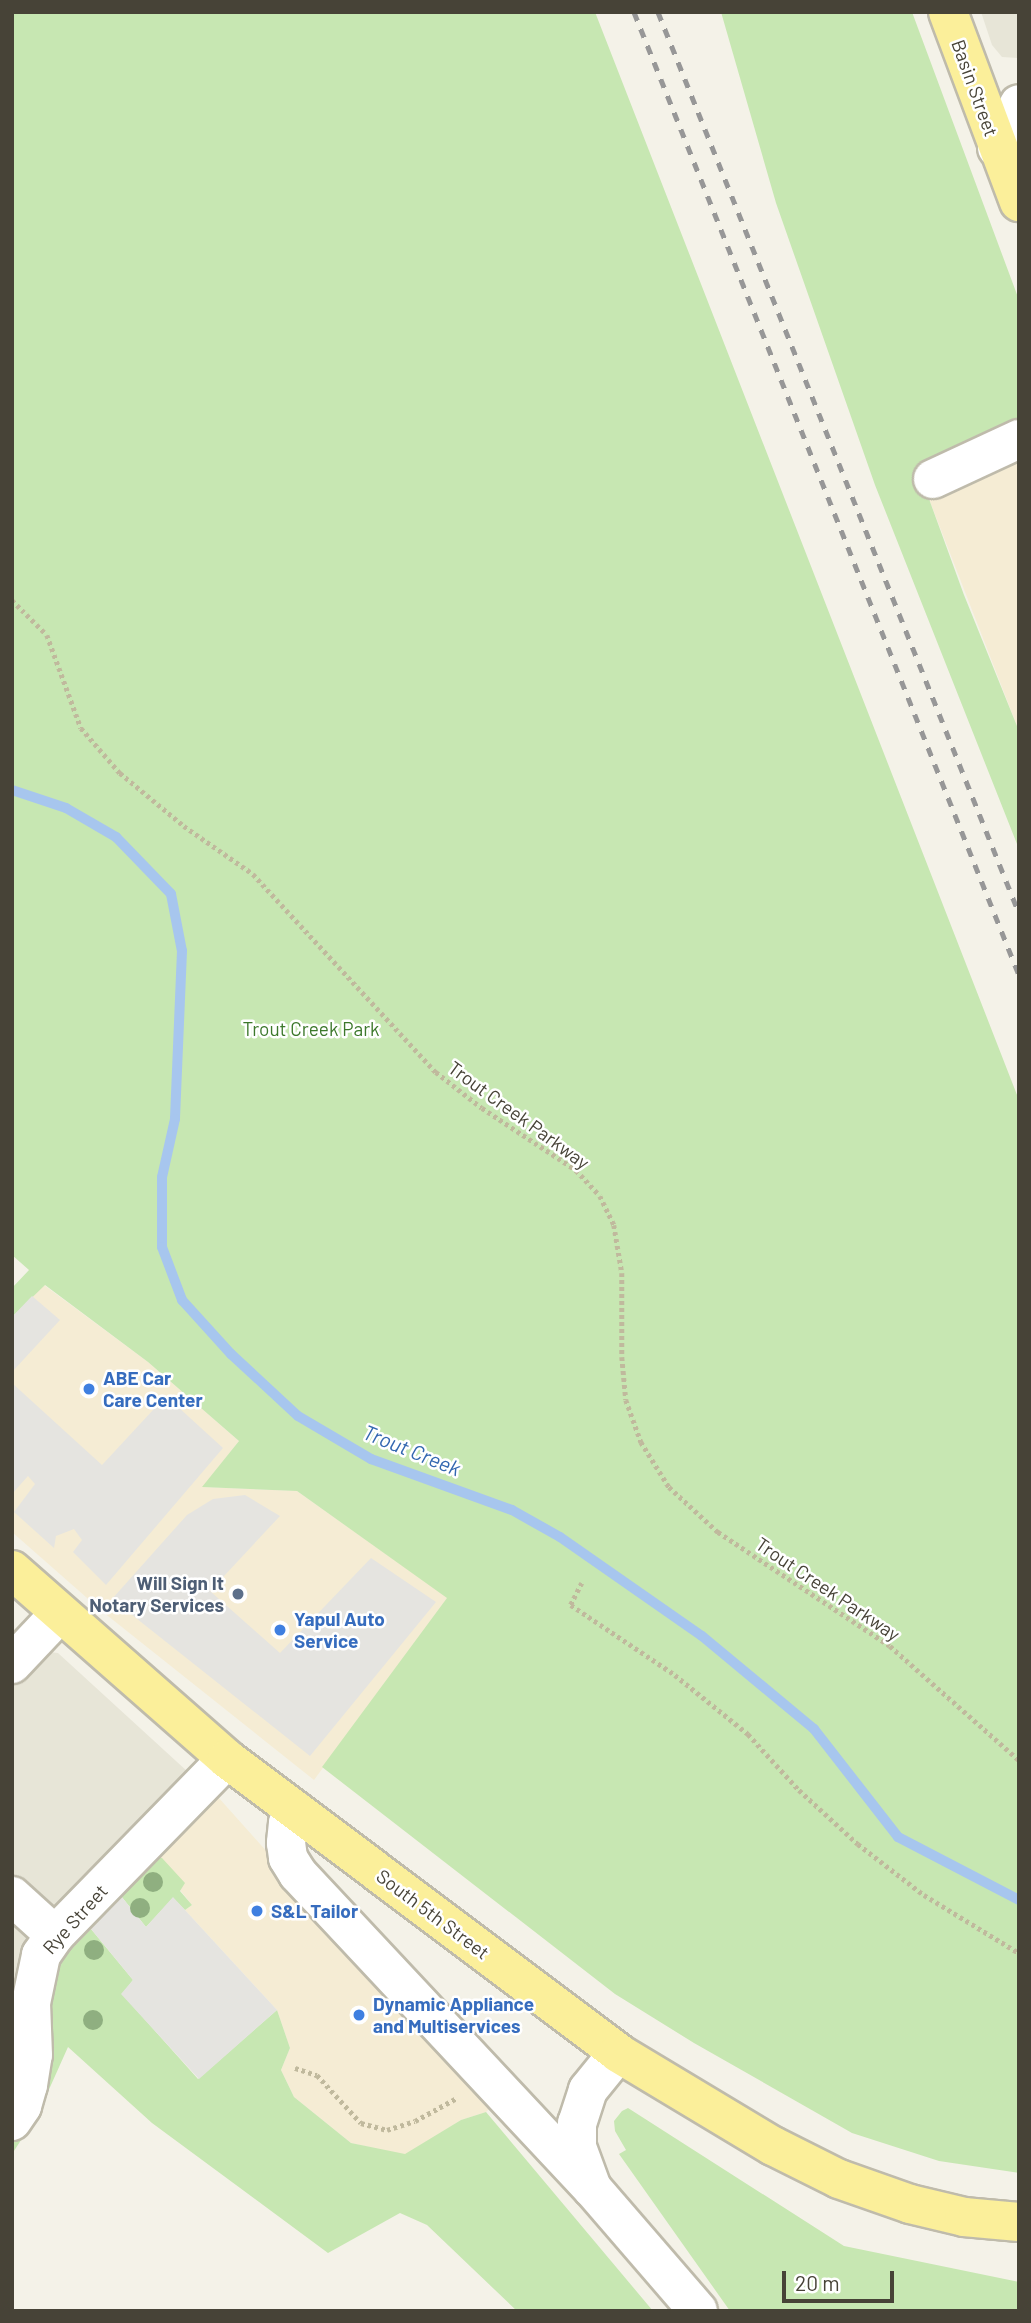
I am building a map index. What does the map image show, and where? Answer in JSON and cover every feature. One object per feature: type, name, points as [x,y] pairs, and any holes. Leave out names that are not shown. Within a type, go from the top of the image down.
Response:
[{"type":"main road","name":"Basin Street","points":[[948,12],[1019,202]]},
{"type":"main road","name":"South 5th Street","points":[[16,1580],[60,1613],[227,1759],[618,2053],[773,2146],[839,2179],[910,2204],[950,2214],[1019,2222]]},
{"type":"street","points":[[997,148],[1019,104]]},
{"type":"street","points":[[933,479],[1019,439]]},
{"type":"street","points":[[12,1664],[60,1613]]},
{"type":"street","name":"Rye Street","points":[[12,2121],[22,2106],[33,2055],[34,1978],[41,1955],[55,1935],[227,1759]]},
{"type":"street","points":[[295,1810],[288,1823],[286,1843],[288,1858],[298,1874],[593,2188],[698,2311]]},
{"type":"street","points":[[12,1896],[55,1935]]},
{"type":"street","points":[[593,2188],[577,2147],[577,2123],[588,2090],[618,2053]]},
{"type":"path","name":"Trout Creek Parkway","points":[[12,600],[47,635],[81,729],[120,773],[184,826],[253,874],[436,1072],[482,1108],[576,1170],[600,1196],[614,1225],[622,1273],[622,1357],[626,1400],[641,1442],[669,1487],[718,1532],[890,1646],[1019,1760]]},
{"type":"path","points":[[582,1583],[571,1605],[675,1675],[748,1734],[799,1790],[858,1844],[924,1895],[1019,1953]]},
{"type":"path","points":[[295,2068],[317,2075],[361,2123],[387,2130],[444,2107],[488,2076]]},
{"type":"shaded area","points":[[981,12],[1019,12],[1018,58],[1002,57],[992,45]]},
{"type":"shaded area","points":[[1019,455],[1019,731],[927,494]]},
{"type":"shaded area","points":[[44,1285],[148,1362],[239,1441],[203,1487],[297,1491],[448,1598],[314,1780],[103,1612],[12,1532],[12,1318]]},
{"type":"shaded area","points":[[32,1296],[60,1320],[12,1372],[12,1317]]},
{"type":"shaded area","points":[[12,1383],[102,1465],[166,1396],[223,1448],[106,1585],[73,1552],[82,1540],[74,1529],[56,1536],[54,1548],[14,1512],[35,1484],[28,1476],[12,1494]]},
{"type":"shaded area","points":[[245,1495],[280,1516],[210,1591],[280,1653],[371,1558],[436,1602],[310,1756],[112,1599],[187,1515],[213,1499]]},
{"type":"shaded area","points":[[12,1648],[58,1653],[188,1772],[21,1960],[12,1983]]},
{"type":"shaded area","points":[[218,1797],[493,2105],[486,2112],[461,2120],[405,2155],[351,2143],[294,2097],[281,2070],[290,2048],[277,2010],[185,1910],[192,1905],[154,1857],[206,1801]]},
{"type":"shaded area","points":[[121,1896],[146,1927],[173,1897],[277,2010],[199,2079],[121,1994],[133,1980],[91,1929]]},
{"type":"green space","name":"Trout Creek Park","points":[[12,12],[595,12],[1019,1100],[1019,2173],[939,2161],[852,2133],[694,2043],[615,1994],[322,1767],[447,1598],[297,1491],[202,1487],[239,1441],[148,1362],[45,1285],[12,1317],[12,1288],[29,1270],[12,1255]]},
{"type":"green space","points":[[721,12],[912,12],[1019,300],[1019,418],[917,466],[964,595],[1019,731],[1019,849],[875,485],[776,203]]},
{"type":"green space","points":[[154,1857],[162,1858],[185,1883],[180,1891],[192,1905],[185,1910],[173,1898],[146,1927],[121,1896]]},
{"type":"green space","points":[[91,1929],[133,1980],[122,1994],[198,2079],[277,2010],[290,2048],[281,2070],[294,2097],[351,2143],[405,2154],[461,2120],[486,2112],[653,2311],[517,2311],[427,2225],[400,2213],[328,2253],[152,2123],[68,2047],[38,2114],[12,2154],[12,2139],[43,2084],[52,2051],[52,1980],[55,1966]]},
{"type":"green space","points":[[628,2108],[844,2246],[1019,2282],[1019,2311],[730,2311],[619,2154],[626,2150],[615,2131],[614,2121]]},
{"type":"waterway","name":"Trout Creek","points":[[12,790],[66,808],[116,837],[171,894],[182,951],[175,1119],[162,1177],[162,1247],[182,1300],[231,1354],[298,1416],[371,1459],[512,1510],[560,1537],[702,1636],[814,1729],[898,1837],[1019,1900]]},
{"type":"railway","points":[[634,12],[1019,975]]},
{"type":"railway","points":[[658,12],[1019,913]]},
{"type":"place","name":"ABE Car Care Center","points":[[89,1389]]},
{"type":"place","name":"Will Sign It Notary Services","points":[[238,1594]]},
{"type":"place","name":"Yapul Auto Service","points":[[280,1630]]},
{"type":"place","name":"S&L Tailor","points":[[257,1911]]},
{"type":"place","name":"Dynamic Appliance and Multiservices","points":[[359,2015]]}]
